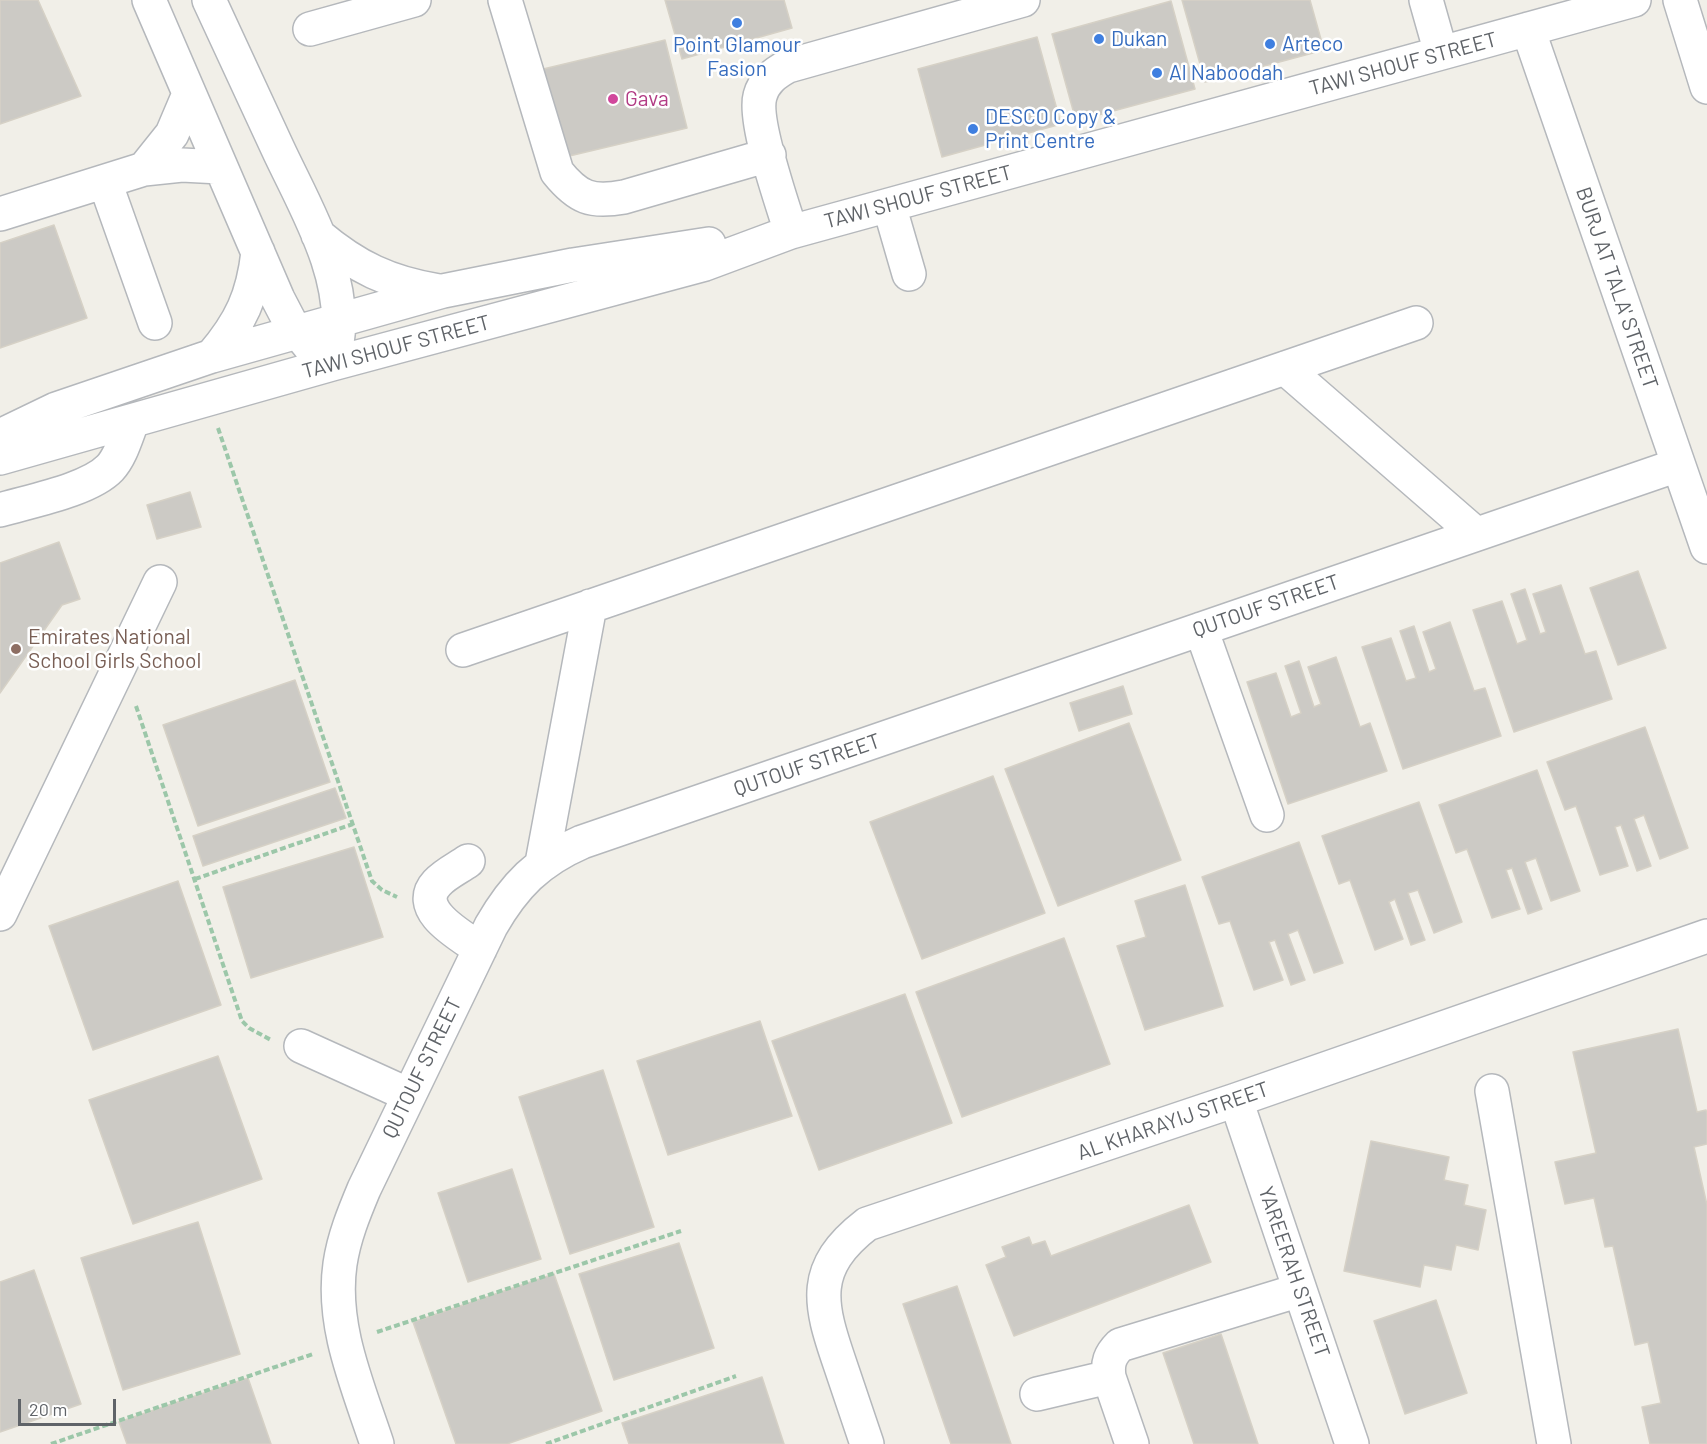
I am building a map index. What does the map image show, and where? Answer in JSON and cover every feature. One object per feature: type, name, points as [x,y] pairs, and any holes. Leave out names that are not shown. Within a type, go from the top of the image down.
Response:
[{"type":"street","points":[[149,0],[285,314],[312,350],[332,364],[340,320],[334,280],[318,235],[208,0]]},
{"type":"street","points":[[310,29],[414,0]]},
{"type":"street","points":[[505,0],[557,172],[569,187],[586,197],[605,201],[769,155]]},
{"type":"street","points":[[791,232],[759,119],[760,94],[776,72],[788,66],[1023,0]]},
{"type":"street","points":[[1426,0],[1441,53]]},
{"type":"street","name":"TAWI SHOUF STREET","points":[[0,458],[332,364],[705,264],[791,232],[1634,0]]},
{"type":"street","points":[[1680,0],[1707,87]]},
{"type":"street","name":"BURJ AT TALA' STREET","points":[[1528,29],[1707,547]]},
{"type":"street","points":[[144,169],[172,134],[189,94]]},
{"type":"street","points":[[0,214],[144,169],[182,165],[220,167]]},
{"type":"street","points":[[105,182],[155,323]]},
{"type":"street","points":[[889,205],[909,274]]},
{"type":"street","name":"TAWI SHOUF STREET","points":[[0,436],[56,409],[212,356],[443,291],[573,265],[791,232]]},
{"type":"street","points":[[318,235],[348,258],[389,280],[443,291]]},
{"type":"street","points":[[212,356],[236,325],[245,309],[252,290],[258,252]]},
{"type":"street","points":[[463,650],[1416,323]]},
{"type":"street","points":[[1285,368],[1476,534]]},
{"type":"street","points":[[0,510],[94,481],[111,467],[132,422]]},
{"type":"street","name":"QUTOUF STREET","points":[[377,1444],[344,1343],[338,1304],[340,1264],[349,1225],[409,1095],[504,903],[542,863],[582,842],[1678,465]]},
{"type":"street","points":[[0,914],[160,582]]},
{"type":"street","points":[[542,863],[590,606]]},
{"type":"street","points":[[1201,629],[1267,815]]},
{"type":"street","points":[[468,861],[438,882],[430,896],[431,904],[435,915],[480,949]]},
{"type":"street","name":"AL KHARAYIJ STREET","points":[[867,1444],[829,1333],[823,1308],[824,1284],[833,1260],[847,1239],[867,1224],[1236,1100],[1707,936]]},
{"type":"street","points":[[301,1046],[409,1095]]},
{"type":"street","points":[[1492,1091],[1554,1444]]},
{"type":"street","name":"YAREERAH STREET","points":[[1236,1100],[1352,1444]]},
{"type":"street","points":[[1132,1444],[1108,1377],[1107,1368],[1110,1359],[1120,1345],[1300,1290]]},
{"type":"street","points":[[1037,1394],[1108,1377]]},
{"type":"path","points":[[208,400],[372,881],[382,890],[399,898],[418,899],[430,896]]},
{"type":"path","points":[[122,662],[242,1021],[249,1028],[273,1041],[301,1046]]},
{"type":"path","points":[[195,879],[353,824]]},
{"type":"path","points":[[546,1444],[736,1376]]},
{"type":"building","points":[[0,0],[38,0],[81,96],[0,124]]},
{"type":"building","points":[[665,0],[784,0],[792,28],[682,59]]},
{"type":"building","points":[[1182,0],[1310,0],[1324,50],[1205,82]]},
{"type":"building","points":[[1171,1],[1195,89],[1076,121],[1052,34]]},
{"type":"building","points":[[1037,37],[1061,124],[942,157],[918,69]]},
{"type":"building","name":"Gava","points":[[665,40],[687,128],[561,158],[539,70]]},
{"type":"building","points":[[54,225],[87,318],[0,348],[0,243]]},
{"type":"building","points":[[190,492],[201,527],[157,539],[147,505]]},
{"type":"building","name":"Emirates National School Girls School","points":[[59,542],[80,599],[62,605],[0,693],[0,563]]},
{"type":"building","points":[[1638,571],[1666,648],[1618,665],[1590,588]]},
{"type":"building","points":[[1561,585],[1585,654],[1596,651],[1612,699],[1514,732],[1473,610],[1502,601],[1517,644],[1527,640],[1511,594],[1525,589],[1540,634],[1546,632],[1533,594]]},
{"type":"building","points":[[1450,622],[1474,691],[1485,688],[1501,736],[1403,769],[1362,647],[1391,638],[1406,681],[1416,678],[1400,631],[1414,626],[1429,672],[1436,669],[1423,632]]},
{"type":"building","points":[[1336,657],[1360,727],[1370,723],[1387,771],[1288,804],[1247,682],[1276,673],[1291,717],[1301,713],[1285,666],[1299,661],[1314,707],[1321,704],[1308,667]]},
{"type":"building","points":[[295,680],[330,782],[198,826],[163,725]]},
{"type":"building","points":[[1123,686],[1132,714],[1079,731],[1070,703]]},
{"type":"building","points":[[1129,723],[1181,860],[1058,906],[1005,769]]},
{"type":"building","points":[[1645,727],[1688,848],[1660,859],[1644,815],[1634,819],[1651,866],[1637,871],[1621,825],[1615,827],[1628,866],[1600,875],[1576,806],[1565,810],[1547,762]]},
{"type":"building","points":[[1537,770],[1580,891],[1551,901],[1536,858],[1525,862],[1542,909],[1528,914],[1512,868],[1506,870],[1520,909],[1492,918],[1467,849],[1456,853],[1439,805]]},
{"type":"building","points":[[993,776],[1045,913],[922,959],[870,822]]},
{"type":"building","points":[[335,788],[346,818],[203,866],[193,836]]},
{"type":"building","points":[[1419,802],[1462,922],[1434,933],[1418,890],[1408,893],[1425,940],[1411,945],[1395,899],[1389,902],[1403,939],[1375,950],[1350,880],[1339,884],[1322,836]]},
{"type":"building","points":[[1299,842],[1343,963],[1314,973],[1298,930],[1288,934],[1305,980],[1291,985],[1275,940],[1269,942],[1283,980],[1254,990],[1230,921],[1219,924],[1202,877]]},
{"type":"building","points":[[354,847],[383,937],[251,978],[223,887]]},
{"type":"building","points":[[178,881],[221,1005],[93,1050],[49,926]]},
{"type":"building","points":[[1185,885],[1223,1006],[1145,1030],[1117,946],[1146,937],[1135,901]]},
{"type":"building","points":[[1064,938],[1110,1064],[962,1117],[916,992]]},
{"type":"building","points":[[905,994],[952,1123],[819,1170],[772,1041]]},
{"type":"building","points":[[760,1021],[792,1116],[668,1155],[637,1061]]},
{"type":"building","points":[[1678,1029],[1697,1112],[1706,1110],[1707,1114],[1707,1144],[1694,1147],[1707,1205],[1707,1444],[1650,1444],[1642,1407],[1661,1403],[1648,1342],[1635,1345],[1613,1246],[1605,1247],[1594,1198],[1565,1204],[1555,1162],[1596,1153],[1573,1052]]},
{"type":"building","points":[[218,1056],[262,1179],[133,1224],[89,1100]]},
{"type":"building","points":[[603,1070],[654,1227],[570,1254],[519,1097]]},
{"type":"building","points":[[1371,1141],[1449,1157],[1444,1180],[1468,1185],[1464,1205],[1486,1210],[1478,1250],[1456,1245],[1451,1270],[1424,1265],[1420,1287],[1344,1271]]},
{"type":"building","points":[[512,1169],[541,1259],[468,1282],[438,1193]]},
{"type":"building","points":[[1189,1205],[1211,1262],[1014,1336],[986,1265],[1006,1257],[1002,1247],[1029,1237],[1032,1245],[1045,1241],[1051,1256]]},
{"type":"building","points":[[198,1222],[240,1354],[123,1390],[81,1258]]},
{"type":"building","points":[[679,1243],[714,1348],[614,1380],[579,1274]]},
{"type":"building","points":[[34,1270],[81,1404],[0,1432],[0,1282]]},
{"type":"building","points":[[554,1274],[602,1411],[507,1444],[456,1444],[413,1322]]},
{"type":"building","points":[[957,1286],[1011,1444],[951,1444],[903,1304]]},
{"type":"building","points":[[1436,1300],[1467,1393],[1405,1414],[1374,1321]]},
{"type":"building","points":[[1221,1334],[1258,1444],[1194,1444],[1163,1353]]},
{"type":"building","points":[[762,1377],[784,1444],[629,1444],[622,1423]]},
{"type":"building","points":[[248,1378],[271,1444],[127,1444],[119,1422]]},
{"type":"place","name":"Point Glamour Fasion","points":[[737,23]]},
{"type":"place","name":"Dukan","points":[[1099,39]]},
{"type":"place","name":"Arteco","points":[[1270,44]]},
{"type":"place","name":"Al Naboodah","points":[[1157,73]]},
{"type":"place","name":"Gava","points":[[613,99]]},
{"type":"place","name":"DESCO Copy & Print Centre","points":[[973,129]]},
{"type":"place","name":"Emirates National School Girls School","points":[[16,649]]}]
